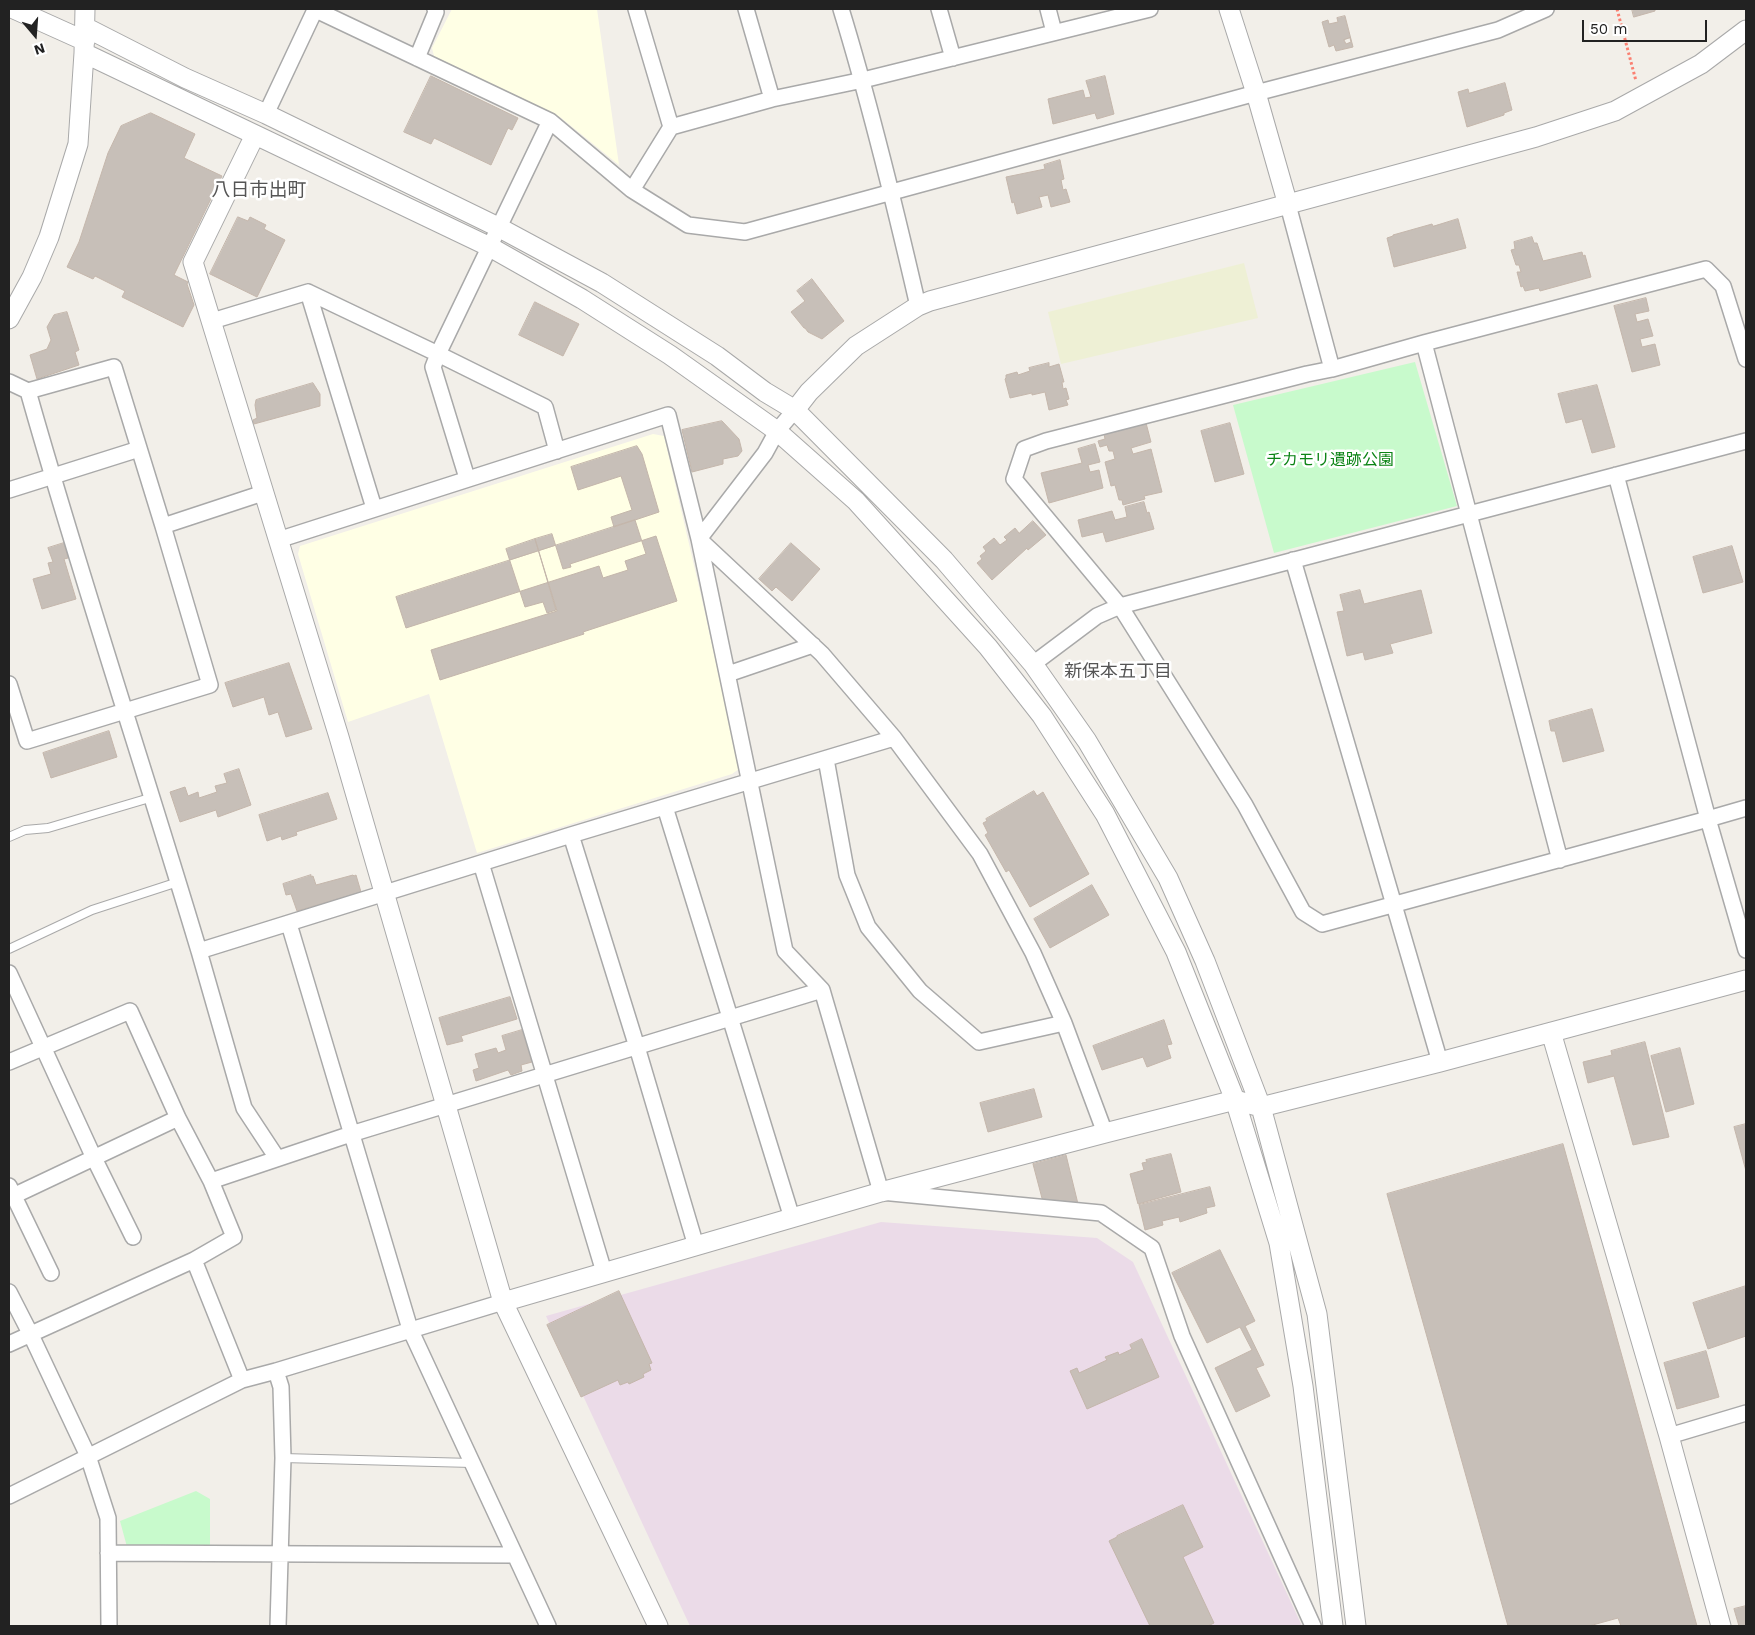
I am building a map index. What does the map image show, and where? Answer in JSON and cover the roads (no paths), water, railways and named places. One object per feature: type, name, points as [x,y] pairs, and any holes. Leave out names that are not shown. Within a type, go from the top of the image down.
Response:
[{"type":"street","points":[[14,9],[85,32],[266,114],[498,226],[602,283],[718,356],[765,392],[795,410],[944,560],[1033,664],[1086,741],[1168,878],[1205,961],[1261,1107],[1317,1314],[1356,1626]]},
{"type":"street","points":[[266,114],[315,9],[550,121],[632,190],[688,224],[745,232],[1256,92],[1498,30],[1546,9]]},
{"type":"street","points":[[417,58],[436,12],[435,9]]},
{"type":"street","points":[[636,9],[671,127]]},
{"type":"street","points":[[746,9],[772,99]]},
{"type":"street","points":[[842,9],[863,80],[892,192],[918,306]]},
{"type":"street","points":[[939,9],[953,58]]},
{"type":"street","points":[[1048,9],[1054,32]]},
{"type":"street","points":[[632,190],[671,127],[772,99],[863,80],[1147,9]]},
{"type":"street","points":[[1229,9],[1256,92],[1332,369]]},
{"type":"street","points":[[699,539],[765,453],[777,431],[809,392],[856,346],[918,306],[930,301],[1536,137],[1615,111],[1701,64],[1746,30]]},
{"type":"street","points":[[85,32],[255,135],[490,247],[590,304],[670,355],[777,431],[856,501],[988,647],[1042,716],[1105,814],[1176,952],[1235,1100],[1279,1244],[1303,1386],[1333,1626]]},
{"type":"street","points":[[9,319],[32,277],[49,237],[78,144],[85,32]]},
{"type":"street","points":[[467,478],[433,366],[490,247],[498,226],[550,121]]},
{"type":"street","points":[[255,135],[193,262],[339,737],[504,1302],[658,1626]]},
{"type":"street","points":[[1746,359],[1723,286],[1706,269],[1424,342],[1332,369],[1075,433],[1024,449],[1014,479],[1120,606],[1246,805],[1303,912],[1322,924],[1746,808]]},
{"type":"street","points":[[212,321],[308,292],[545,407],[557,451]]},
{"type":"street","points":[[308,292],[374,508]]},
{"type":"street","points":[[1424,342],[1560,860]]},
{"type":"street","points":[[9,382],[28,391],[114,366],[210,685],[123,710],[27,741],[9,684]]},
{"type":"street","points":[[28,391],[123,710],[153,797],[244,1108],[277,1158]]},
{"type":"street","points":[[278,540],[467,478],[668,416],[699,539],[785,951],[822,990],[881,1192]]},
{"type":"street","points":[[1033,664],[1097,616],[1120,606],[1746,441]]},
{"type":"street","points":[[9,490],[139,449]]},
{"type":"street","points":[[1616,475],[1708,819],[1746,950]]},
{"type":"street","points":[[163,526],[263,493]]},
{"type":"street","points":[[699,539],[813,645],[894,738],[980,854],[1033,953],[1064,1023],[1106,1133]]},
{"type":"street","points":[[1293,560],[1440,1062]]},
{"type":"street","points":[[728,674],[813,645]]},
{"type":"street","points":[[199,951],[571,835],[894,738]]},
{"type":"street","points":[[826,758],[850,883],[868,926],[920,991],[979,1042],[1064,1023]]},
{"type":"street","points":[[665,807],[792,1218]]},
{"type":"street","points":[[571,835],[696,1246]]},
{"type":"street","points":[[481,863],[543,1075],[604,1272]]},
{"type":"street","points":[[290,924],[410,1330],[548,1626]]},
{"type":"street","points":[[9,972],[94,1158],[133,1237]]},
{"type":"street","points":[[9,1496],[242,1380],[604,1272],[881,1192],[1235,1100],[1261,1107],[1440,1062],[1746,980]]},
{"type":"street","points":[[211,1181],[351,1134],[822,990]]},
{"type":"street","points":[[9,1062],[130,1011],[178,1118],[211,1181],[234,1237],[194,1260],[9,1344]]},
{"type":"street","points":[[1551,1032],[1669,1436],[1721,1626]]},
{"type":"street","points":[[51,1272],[10,1193],[94,1158],[178,1118]]},
{"type":"street","points":[[881,1192],[1100,1213],[1152,1248],[1182,1336],[1313,1626]]},
{"type":"street","points":[[194,1260],[242,1380]]},
{"type":"street","points":[[9,1292],[88,1456],[108,1518],[109,1626]]},
{"type":"street","points":[[276,1371],[281,1387],[283,1458],[278,1626]]},
{"type":"street","points":[[1669,1436],[1746,1413]]},
{"type":"street","points":[[108,1553],[514,1555]]},
{"type":"lane","points":[[9,837],[25,830],[48,828],[153,797]]},
{"type":"lane","points":[[9,949],[92,910],[178,882]]},
{"type":"lane","points":[[283,1458],[472,1463]]},
{"type":"district","name":"八日市出町","points":[[259,190]]},
{"type":"district","name":"新保本五丁目","points":[[1118,672]]},
{"type":"park label","name":"チカモリ遺跡公園","points":[[1330,460]]}]
